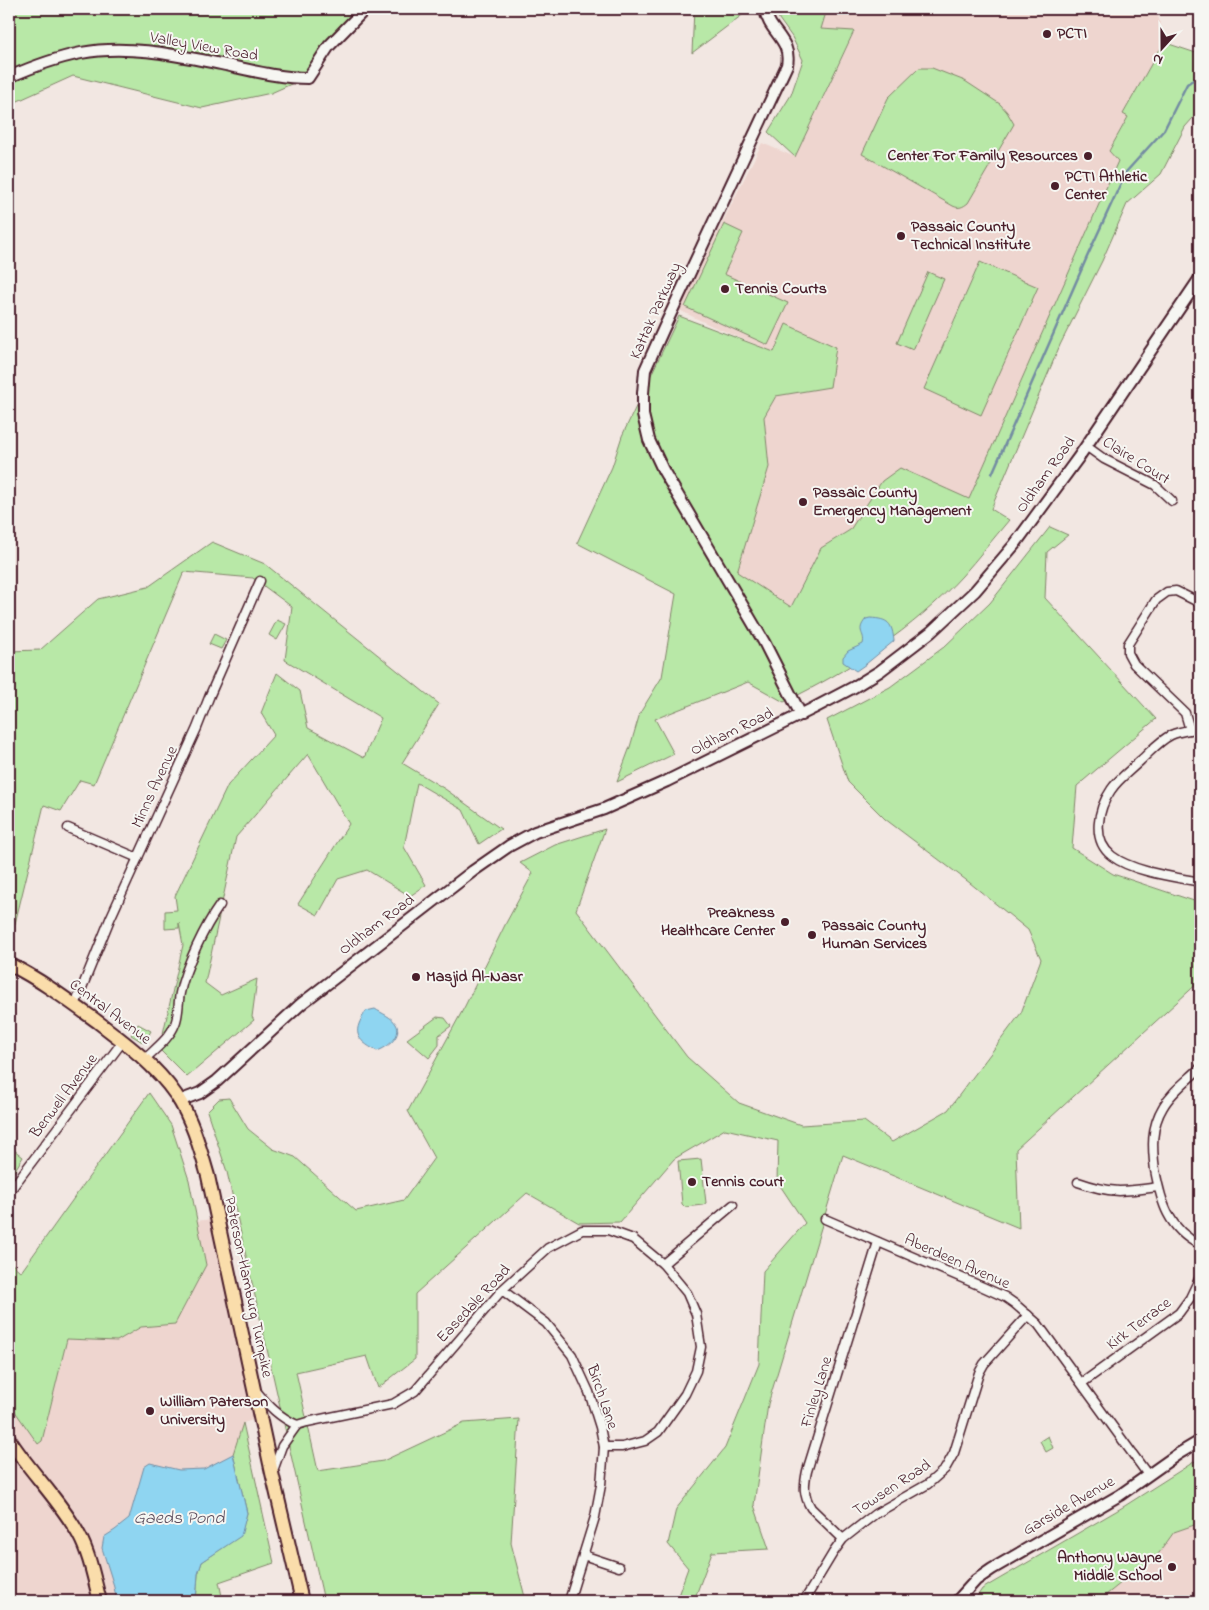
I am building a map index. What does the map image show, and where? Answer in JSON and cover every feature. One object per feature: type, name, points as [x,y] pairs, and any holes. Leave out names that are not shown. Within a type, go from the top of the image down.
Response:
[{"type":"main road","name":"Central Avenue","points":[[9,964],[38,980],[123,1041],[158,1072],[179,1101]]},
{"type":"main road","name":"Paterson-Hamburg Turnpike","points":[[179,1101],[195,1132],[206,1168],[253,1388],[302,1601]]},
{"type":"main road","points":[[9,1439],[64,1511],[79,1535],[95,1579],[100,1601]]},
{"type":"street","name":"Valley View Road","points":[[9,77],[51,60],[83,53],[116,50],[167,54],[281,77],[308,78],[330,46],[365,9]]},
{"type":"street","name":"Kattak Parkway","points":[[765,9],[766,18],[770,26],[782,40],[787,50],[788,58],[786,65],[645,370],[643,415],[649,440],[663,470],[764,642],[801,714]]},
{"type":"street","name":"Oldham Road","points":[[179,1101],[200,1093],[217,1081],[284,1018],[315,992],[473,871],[509,846],[549,826],[604,810],[667,781],[801,714],[854,687],[887,666],[931,632],[975,591],[1014,544],[1086,446],[1200,278]]},
{"type":"street","name":"Claire Court","points":[[1086,446],[1104,459],[1155,485],[1172,501]]},
{"type":"street","name":"Minns Avenue","points":[[75,1005],[106,928],[197,728],[260,580]]},
{"type":"street","points":[[1190,730],[1185,713],[1134,664],[1128,653],[1128,644],[1156,600],[1167,592],[1176,591],[1200,603]]},
{"type":"street","points":[[1200,728],[1171,735],[1112,788],[1102,810],[1098,827],[1104,847],[1112,856],[1144,870],[1200,882]]},
{"type":"street","points":[[68,828],[138,858]]},
{"type":"street","points":[[145,1059],[170,1034],[176,1023],[180,993],[184,981],[209,923],[220,905]]},
{"type":"street","name":"Benwell Avenue","points":[[9,1192],[123,1041]]},
{"type":"street","points":[[1200,1068],[1162,1107],[1155,1125],[1152,1145],[1162,1201],[1171,1219],[1184,1236],[1200,1245]]},
{"type":"street","points":[[1078,1182],[1098,1189],[1117,1192],[1158,1187]]},
{"type":"street","points":[[663,1264],[732,1205]]},
{"type":"street","name":"Aberdeen Avenue","points":[[825,1219],[1005,1297],[1028,1315],[1050,1339],[1148,1474]]},
{"type":"street","name":"Easedale Road","points":[[296,1425],[393,1404],[415,1391],[502,1290],[548,1248],[582,1230],[608,1230],[634,1239],[663,1264],[687,1293],[696,1314],[701,1347],[696,1371],[685,1394],[658,1432],[644,1441],[622,1446],[604,1447]]},
{"type":"street","name":"Finley Lane","points":[[843,1539],[811,1508],[804,1486],[806,1471],[878,1242]]},
{"type":"street","name":"Kirk Terrace","points":[[1082,1383],[1179,1313],[1190,1298],[1200,1276]]},
{"type":"street","name":"Birch Lane","points":[[502,1290],[546,1324],[572,1355],[589,1392],[600,1427],[604,1447],[601,1485],[594,1517],[569,1601]]},
{"type":"street","name":"Towsen Road","points":[[804,1601],[843,1539],[875,1514],[928,1484],[945,1469],[954,1453],[979,1373],[984,1364],[1028,1315]]},
{"type":"street","points":[[253,1388],[274,1411],[285,1420],[296,1425],[282,1446],[272,1473]]},
{"type":"street","name":"Garside Avenue","points":[[958,1601],[976,1580],[992,1569],[1120,1495],[1148,1474],[1200,1441]]},
{"type":"street","points":[[583,1555],[619,1567]]},
{"type":"shaded area","name":"Passaic County Technical Institute","points":[[827,9],[1156,9],[1166,43],[1158,52],[1124,113],[1128,117],[1109,151],[1118,161],[969,499],[882,481],[850,530],[821,548],[791,607],[736,572],[769,467],[764,417],[776,396],[830,387],[774,352],[679,310],[762,143],[795,157],[854,32],[821,29]]},
{"type":"shaded area","name":"William Paterson University","points":[[211,1219],[253,1420],[243,1423],[198,1574],[196,1601],[9,1601],[9,1403],[39,1444],[42,1441],[67,1339],[117,1341],[141,1327],[175,1324],[206,1265],[197,1221]]},
{"type":"shaded area","name":"Anthony Wayne Middle School","points":[[1200,1523],[1200,1601],[1100,1601],[1132,1574],[1154,1560],[1174,1532]]},
{"type":"green space","points":[[9,9],[363,9],[298,81],[271,93],[202,108],[73,76],[9,105]]},
{"type":"green space","points":[[694,9],[750,9],[692,53]]},
{"type":"green space","points":[[777,9],[827,9],[821,29],[854,31],[795,157],[768,132],[791,95],[803,60],[792,37],[779,19]]},
{"type":"green space","points":[[1166,43],[1196,53],[1200,51],[1200,110],[1185,127],[1161,174],[1127,204],[1102,261],[1060,345],[991,509],[1009,520],[968,569],[943,595],[923,614],[879,647],[832,677],[784,702],[748,682],[655,719],[674,754],[617,782],[640,713],[662,677],[676,594],[577,543],[612,467],[622,436],[679,316],[774,352],[786,324],[836,347],[830,387],[776,396],[764,417],[769,467],[737,572],[791,607],[821,548],[850,530],[882,481],[900,468],[969,499],[1118,161],[1109,151],[1128,117],[1123,114],[1158,52]]},
{"type":"green space","points":[[919,68],[932,68],[965,81],[1000,104],[1014,124],[968,203],[961,207],[953,206],[862,154],[888,98]]},
{"type":"green space","name":"Tennis Courts","points":[[724,224],[743,233],[724,274],[788,303],[768,345],[685,307]]},
{"type":"green space","points":[[980,262],[1038,287],[981,415],[924,389]]},
{"type":"green space","points":[[928,272],[944,279],[913,350],[897,343]]},
{"type":"green space","points":[[1050,527],[1068,535],[1047,552],[1045,598],[1156,719],[1077,786],[1072,848],[1113,874],[1200,903],[1200,981],[1016,1149],[1019,1228],[843,1155],[768,1404],[754,1505],[769,1549],[712,1552],[696,1595],[696,1601],[676,1601],[688,1568],[668,1544],[676,1509],[725,1448],[759,1364],[763,1271],[805,1223],[777,1181],[778,1141],[725,1129],[674,1159],[620,1222],[579,1223],[527,1193],[415,1294],[415,1359],[378,1388],[367,1356],[296,1372],[318,1471],[383,1461],[464,1423],[519,1419],[511,1543],[526,1601],[324,1601],[227,1172],[207,1111],[219,1099],[229,1098],[248,1129],[273,1149],[295,1157],[356,1211],[404,1200],[434,1158],[408,1111],[465,1006],[533,873],[520,863],[555,845],[605,829],[576,910],[687,1057],[739,1103],[801,1125],[864,1121],[892,1142],[948,1110],[1021,1013],[1041,959],[1028,930],[970,883],[885,819],[848,782],[827,720],[890,687],[944,647],[990,603]]},
{"type":"green space","points":[[212,542],[265,564],[439,704],[402,763],[445,789],[501,829],[479,844],[463,810],[417,783],[404,847],[426,885],[410,896],[367,870],[338,879],[318,915],[298,904],[349,824],[308,754],[236,837],[205,983],[221,995],[257,979],[252,1017],[254,1020],[187,1077],[155,1045],[162,1038],[183,945],[179,923],[179,928],[165,929],[165,911],[177,910],[175,896],[228,785],[274,735],[261,713],[277,673],[300,691],[308,728],[364,758],[381,718],[285,660],[292,607],[253,578],[184,572],[94,784],[80,780],[61,811],[44,805],[10,944],[9,651],[40,650],[98,599],[148,587]]},
{"type":"green space","points":[[277,620],[286,624],[277,640],[269,635]]},
{"type":"green space","points":[[214,634],[226,640],[221,649],[209,644]]},
{"type":"green space","points":[[437,1017],[445,1018],[451,1026],[439,1035],[439,1045],[429,1058],[407,1039]]},
{"type":"green space","points":[[138,1024],[151,1031],[144,1043],[131,1035]]},
{"type":"green space","points":[[149,1093],[171,1125],[189,1180],[206,1265],[175,1324],[141,1327],[117,1341],[67,1339],[42,1441],[38,1444],[9,1403],[9,1261],[21,1272]]},
{"type":"green space","points":[[9,1146],[23,1157],[9,1180]]},
{"type":"green space","name":"Tennis court","points":[[701,1159],[706,1203],[685,1207],[682,1204],[678,1161]]},
{"type":"green space","points":[[243,1423],[274,1563],[219,1582],[223,1601],[196,1601],[198,1574],[202,1562],[240,1536],[247,1513],[233,1454]]},
{"type":"green space","points":[[1048,1436],[1053,1448],[1046,1452],[1040,1441]]},
{"type":"green space","points":[[1200,1458],[1200,1523],[1174,1532],[1154,1560],[1132,1574],[1100,1601],[974,1601],[982,1589],[1123,1507]]},
{"type":"water","points":[[866,619],[881,619],[888,623],[891,626],[894,641],[856,671],[843,662],[843,657],[848,651],[863,644],[861,627]]},
{"type":"water","points":[[375,1009],[392,1019],[398,1028],[393,1041],[377,1051],[369,1047],[358,1034],[359,1024],[366,1011]]},
{"type":"water","name":"Gaeds Pond","points":[[233,1454],[247,1513],[241,1536],[202,1562],[198,1574],[196,1601],[117,1601],[102,1548],[104,1537],[129,1519],[144,1467],[150,1463],[179,1470],[204,1469]]},
{"type":"waterway","points":[[992,474],[1126,172],[1164,130],[1187,84],[1200,75]]},
{"type":"place","name":"PCTI","points":[[1047,34]]},
{"type":"place","name":"Center For Family Resources","points":[[1088,156]]},
{"type":"place","name":"PCTI Athletic Center","points":[[1055,186]]},
{"type":"place","name":"Passaic County Technical Institute","points":[[901,236]]},
{"type":"place","name":"Tennis Courts","points":[[725,289]]},
{"type":"place","name":"Passaic County Emergency Management","points":[[803,502]]},
{"type":"place","name":"Preakness Healthcare Center","points":[[785,922]]},
{"type":"place","name":"Passaic County Human Services","points":[[812,935]]},
{"type":"place","name":"Masjid Al-Nasr","points":[[416,977]]},
{"type":"place","name":"Tennis court","points":[[692,1182]]},
{"type":"place","name":"William Paterson University","points":[[150,1411]]},
{"type":"place","name":"Anthony Wayne Middle School","points":[[1172,1567]]}]
